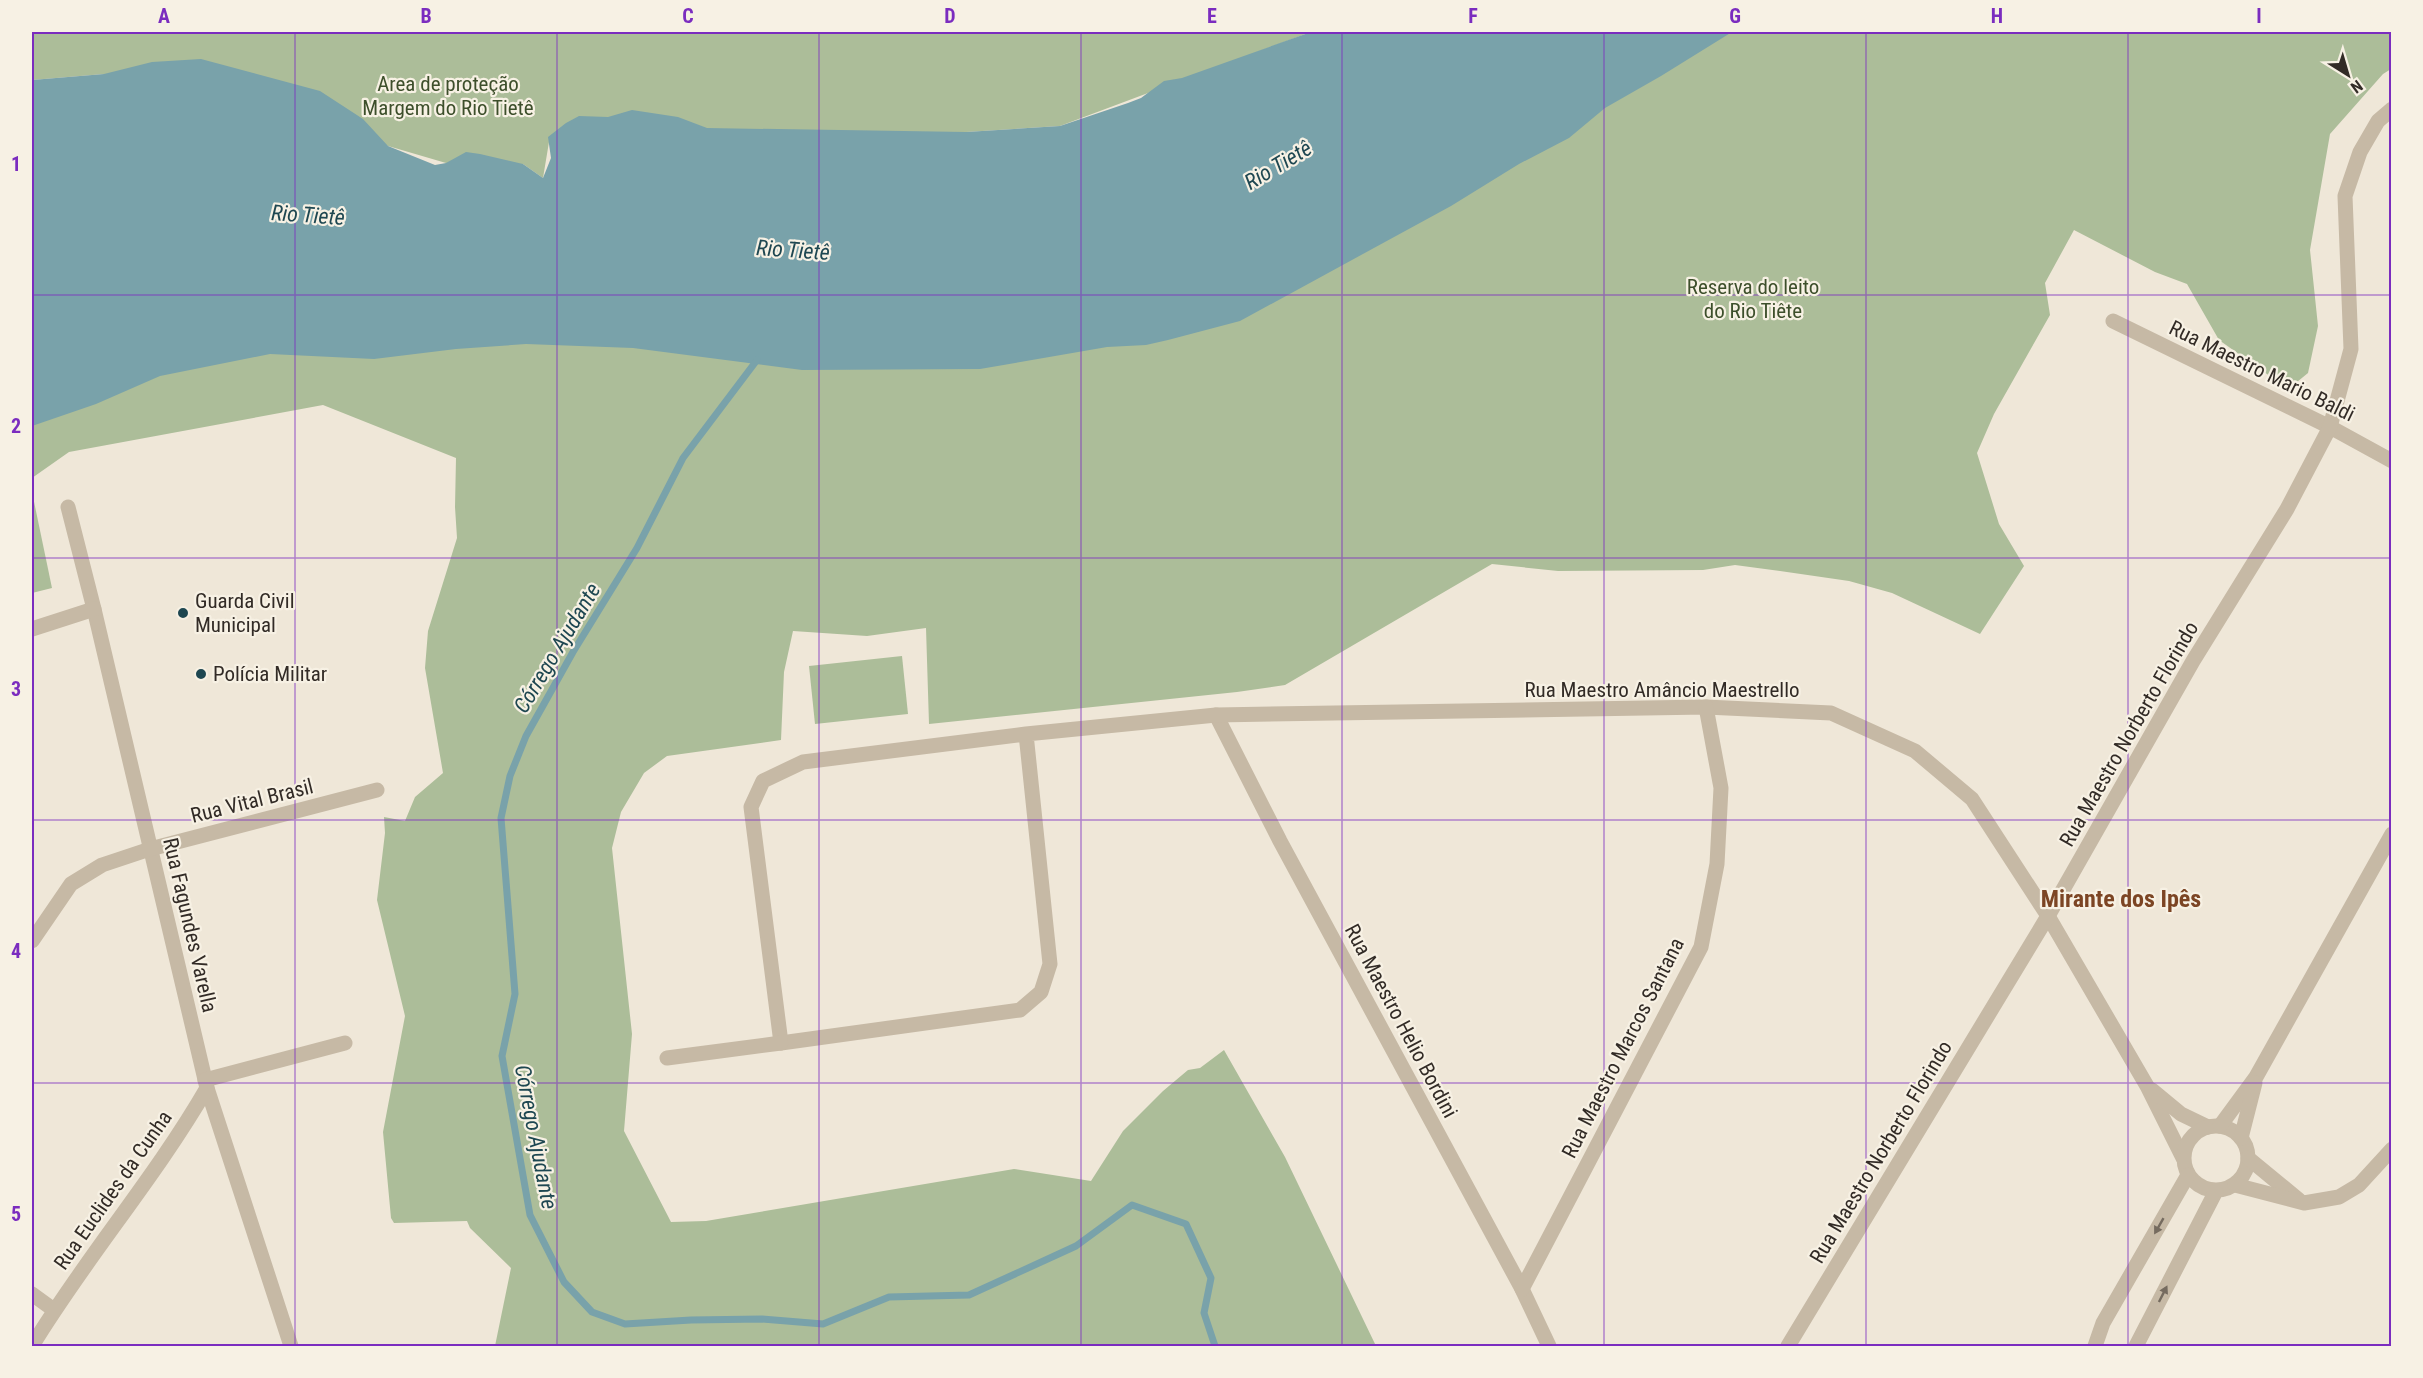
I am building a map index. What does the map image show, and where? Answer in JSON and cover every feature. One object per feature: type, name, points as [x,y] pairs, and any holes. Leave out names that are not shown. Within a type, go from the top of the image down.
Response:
[{"type":"street","name":"Rua Maestro Norberto Florindo","points":[[1788,1347],[2048,916],[2193,661],[2287,509],[2330,427],[2351,350],[2345,196],[2360,152],[2378,122],[2391,109]]},
{"type":"street","name":"Rua Maestro Mario Baldi","points":[[2113,321],[2330,427],[2391,461]]},
{"type":"street","name":"Rua Fagundes Varella","points":[[68,507],[206,1084],[291,1347]]},
{"type":"street","points":[[32,629],[94,609]]},
{"type":"street","name":"Rua Maestro Amâncio Maestrello","points":[[781,1043],[751,807],[763,781],[803,762],[1026,734],[1216,715],[1706,707],[1831,713],[1916,750],[1972,799],[2048,916],[2147,1086],[2183,1158]]},
{"type":"street","name":"Rua Maestro Marcos Santana","points":[[1522,1289],[1701,946],[1717,864],[1721,788],[1706,707]]},
{"type":"street","name":"Rua Maestro Helio Bordini","points":[[1216,715],[1280,841],[1522,1289],[1549,1347]]},
{"type":"street","points":[[667,1058],[1020,1010],[1041,992],[1050,964],[1026,734]]},
{"type":"street","name":"Rua Vital Brasil","points":[[32,941],[71,884],[102,865],[150,849],[377,790]]},
{"type":"street","points":[[2391,834],[2256,1077],[2214,1126],[2190,1138],[2183,1158],[2188,1175],[2195,1184],[2205,1189],[2216,1191],[2235,1185],[2304,1203],[2339,1197],[2359,1185],[2391,1149]]},
{"type":"street","points":[[206,1084],[345,1043]]},
{"type":"street","points":[[2241,1138],[2256,1077]]},
{"type":"street","name":"Rua Euclides da Cunha","points":[[32,1346],[54,1310],[180,1135],[206,1084]]},
{"type":"street","name":"Rua Maestro Amâncio Maestrello","points":[[2147,1086],[2181,1114],[2214,1126]]},
{"type":"street","points":[[2214,1126],[2232,1130],[2241,1138],[2248,1158],[2247,1168],[2235,1185]]},
{"type":"street","points":[[2248,1158],[2304,1203]]},
{"type":"street","points":[[2095,1347],[2103,1323],[2188,1175]]},
{"type":"street","points":[[2136,1347],[2216,1191]]},
{"type":"street","points":[[32,1294],[54,1310]]},
{"type":"green space","name":"Area de proteção Margem do Rio Tietê","points":[[32,32],[1311,32],[1060,126],[966,132],[550,136],[543,178],[523,164],[446,163],[388,146],[104,74],[32,80]]},
{"type":"green space","name":"Reserva do leito do Rio Tiête","points":[[1654,32],[2391,32],[2391,69],[2383,74],[2330,134],[2310,250],[2318,326],[2308,373],[2297,382],[2274,379],[2219,340],[2187,284],[2155,272],[2074,230],[2045,283],[2050,315],[1994,414],[1977,453],[1999,524],[2024,566],[1980,634],[1892,593],[1849,581],[1780,571],[1735,565],[1703,570],[1558,571],[1492,564],[1285,685],[929,724],[926,628],[867,636],[793,631],[784,672],[781,740],[667,756],[644,773],[621,812],[612,848],[632,1034],[624,1131],[671,1222],[706,1221],[1014,1169],[1091,1181],[1123,1131],[1163,1091],[1188,1070],[1200,1068],[1224,1050],[1285,1157],[1376,1346],[495,1346],[511,1268],[470,1228],[467,1221],[394,1223],[391,1218],[383,1132],[405,1016],[377,900],[385,833],[384,817],[405,821],[415,797],[443,773],[425,668],[428,631],[457,538],[456,458],[323,405],[69,452],[32,478],[32,365]]},
{"type":"green space","points":[[32,492],[52,588],[32,593]]},
{"type":"green space","points":[[902,656],[908,714],[815,724],[809,666]]},
{"type":"water","name":"Rio Tietê","points":[[1311,32],[1732,32],[1605,108],[1569,138],[1519,164],[1451,206],[1240,321],[1168,340],[1146,345],[1107,347],[980,369],[802,370],[633,348],[526,344],[456,349],[374,359],[270,354],[160,376],[96,404],[32,426],[32,80],[104,74],[152,62],[201,59],[320,91],[363,119],[388,146],[435,165],[446,163],[466,152],[523,164],[543,178],[551,158],[548,137],[579,116],[608,117],[632,110],[678,117],[707,128],[966,132],[1060,126],[1141,98],[1164,81],[1182,78]]},
{"type":"waterway","name":"Córrego Ajudante","points":[[757,360],[683,458],[637,548],[573,652],[526,736],[510,776],[501,818],[515,994],[502,1056],[530,1215],[564,1282],[592,1312],[625,1324],[762,1319],[823,1324],[889,1297],[969,1295],[1076,1246],[1132,1205],[1186,1224],[1211,1278],[1204,1313],[1215,1346]]},
{"type":"place","name":"Guarda Civil Municipal","points":[[183,613]]},
{"type":"place","name":"Polícia Militar","points":[[201,674]]},
{"type":"district","name":"Mirante dos Ipês","points":[[2121,899]]}]
